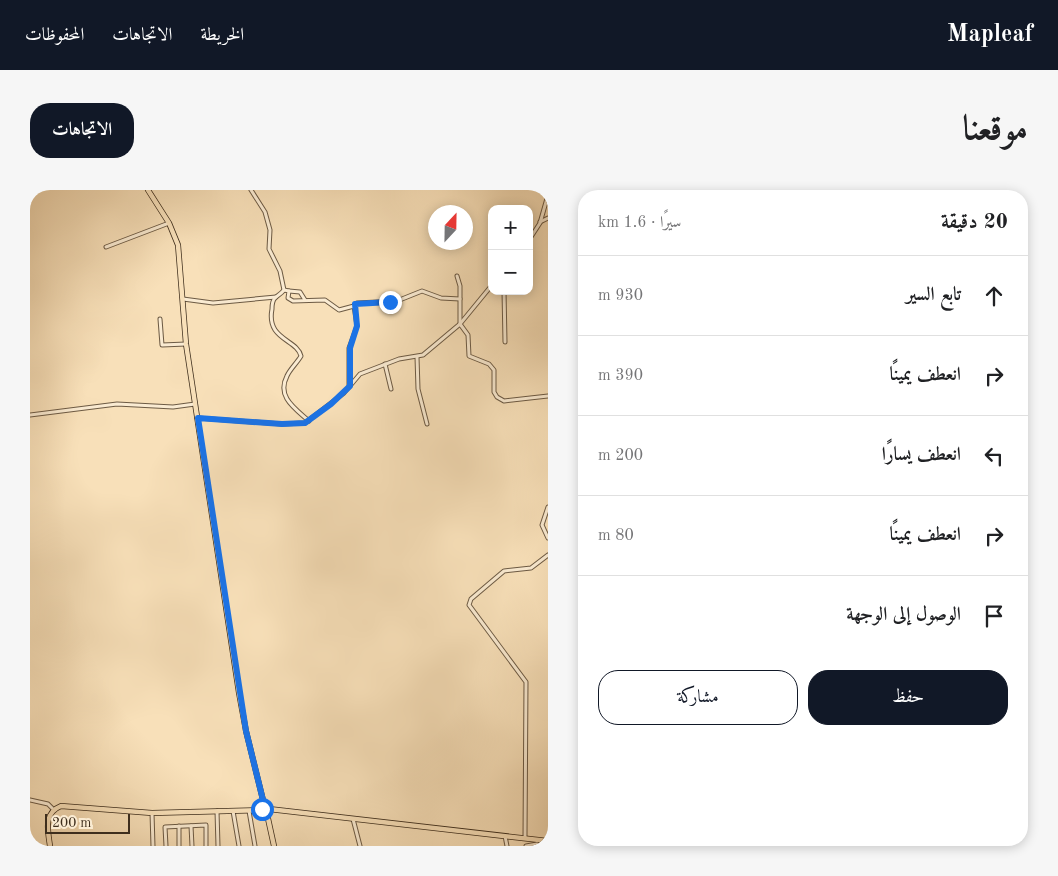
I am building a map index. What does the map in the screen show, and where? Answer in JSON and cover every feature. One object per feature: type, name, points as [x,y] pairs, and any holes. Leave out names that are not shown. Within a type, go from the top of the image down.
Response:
[{"type":"main road","points":[[148,190],[169,223],[178,245],[186,344],[246,731],[273,846]]},
{"type":"main road","points":[[50,846],[48,821],[54,810],[61,806],[152,813],[233,811],[264,807],[548,841]]},
{"type":"street","points":[[251,190],[267,216],[270,230],[269,249],[280,270],[284,290]]},
{"type":"street","points":[[533,234],[540,223],[548,195]]},
{"type":"street","points":[[540,223],[548,218]]},
{"type":"street","points":[[106,247],[169,223]]},
{"type":"street","points":[[457,276],[460,283],[460,324],[468,334],[469,356],[489,364],[494,370],[494,392],[497,397],[504,400],[548,396]]},
{"type":"street","points":[[284,290],[302,293],[305,300]]},
{"type":"street","points":[[284,290],[276,297],[271,311],[274,328],[282,340],[298,349],[301,356],[286,377],[286,397],[294,409],[309,421]]},
{"type":"street","points":[[198,418],[282,424],[309,421],[350,386],[360,374],[384,364],[423,355],[460,324],[488,290]]},
{"type":"street","points":[[289,292],[288,298],[291,301],[325,300],[338,310],[354,306],[358,302],[397,300],[422,291],[441,298],[460,299]]},
{"type":"street","points":[[504,295],[505,342]]},
{"type":"street","points":[[183,299],[213,304],[276,297]]},
{"type":"street","points":[[350,386],[350,348],[357,326],[354,306]]},
{"type":"street","points":[[160,319],[162,344],[186,344]]},
{"type":"street","points":[[417,357],[418,389],[427,424]]},
{"type":"street","points":[[384,364],[391,389]]},
{"type":"street","points":[[30,415],[117,404],[173,407],[195,404]]},
{"type":"street","points":[[548,507],[542,525],[548,538]]},
{"type":"street","points":[[525,838],[526,682],[469,605],[471,599],[500,574],[531,568],[548,555]]},
{"type":"street","points":[[30,800],[48,804],[54,810]]},
{"type":"street","points":[[249,810],[255,846]]},
{"type":"street","points":[[217,811],[218,846]]},
{"type":"street","points":[[233,811],[239,846]]},
{"type":"street","points":[[152,813],[153,846]]},
{"type":"street","points":[[353,819],[360,846]]},
{"type":"street","points":[[166,846],[165,827],[206,825],[206,846]]},
{"type":"street","points":[[179,826],[179,846]]},
{"type":"street","points":[[191,826],[192,846]]},
{"type":"street","points":[[505,836],[507,846]]},
{"type":"street","points":[[526,846],[537,844]]},
{"type":"route","points":[[262,809],[263,800],[239,693],[198,418],[282,424],[305,423],[309,421],[350,386],[348,358],[357,326],[355,304],[358,302],[390,302]]}]
